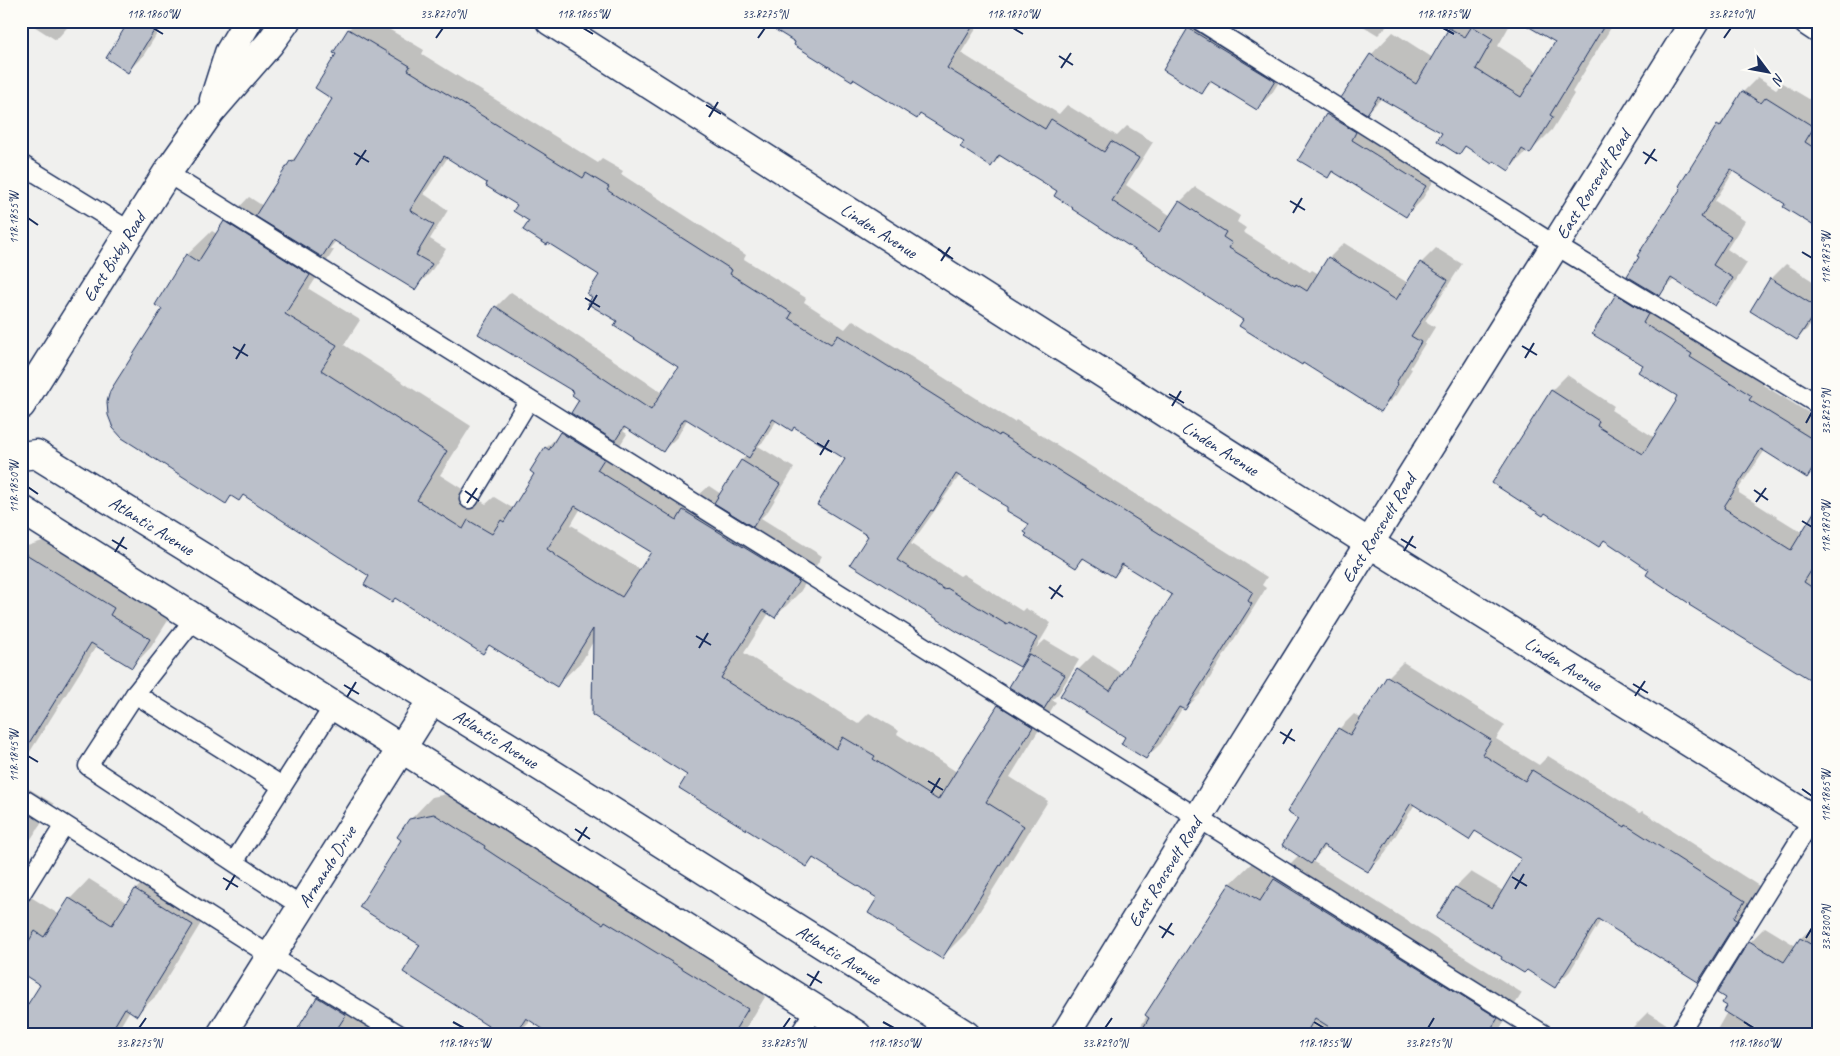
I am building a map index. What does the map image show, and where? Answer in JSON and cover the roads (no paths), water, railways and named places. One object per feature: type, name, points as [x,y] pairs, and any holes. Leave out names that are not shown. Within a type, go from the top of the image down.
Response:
[{"type":"street","name":"East Bixby Road","points":[[211,111],[229,53],[248,21]]},
{"type":"street","name":"East Bixby Road","points":[[21,405],[166,173],[211,111],[270,43],[286,21]]},
{"type":"street","name":"Linden Avenue","points":[[550,21],[1369,543],[1817,817]]},
{"type":"street","name":"East Roosevelt Road","points":[[1065,1035],[1198,818],[1695,21]]},
{"type":"street","points":[[1807,21],[1819,28]]},
{"type":"street","name":"Atlantic Avenue","points":[[21,456],[36,454],[966,1035]]},
{"type":"street","points":[[21,509],[857,1035]]},
{"type":"street","name":"Armando Drive","points":[[221,1035],[432,700]]},
{"type":"lane","points":[[1200,21],[1555,245],[1819,405]]},
{"type":"lane","points":[[21,164],[130,231]]},
{"type":"lane","points":[[166,173],[1545,1035]]},
{"type":"lane","points":[[469,500],[529,400]]},
{"type":"lane","points":[[195,618],[135,694],[88,766],[302,907]]},
{"type":"lane","points":[[135,694],[282,786]]},
{"type":"lane","points":[[234,862],[334,705]]},
{"type":"lane","points":[[21,797],[271,956],[400,1035]]},
{"type":"lane","points":[[1678,1035],[1817,817]]},
{"type":"lane","points":[[21,894],[64,824]]},
{"type":"lane","points":[[799,1035],[815,1009]]}]
